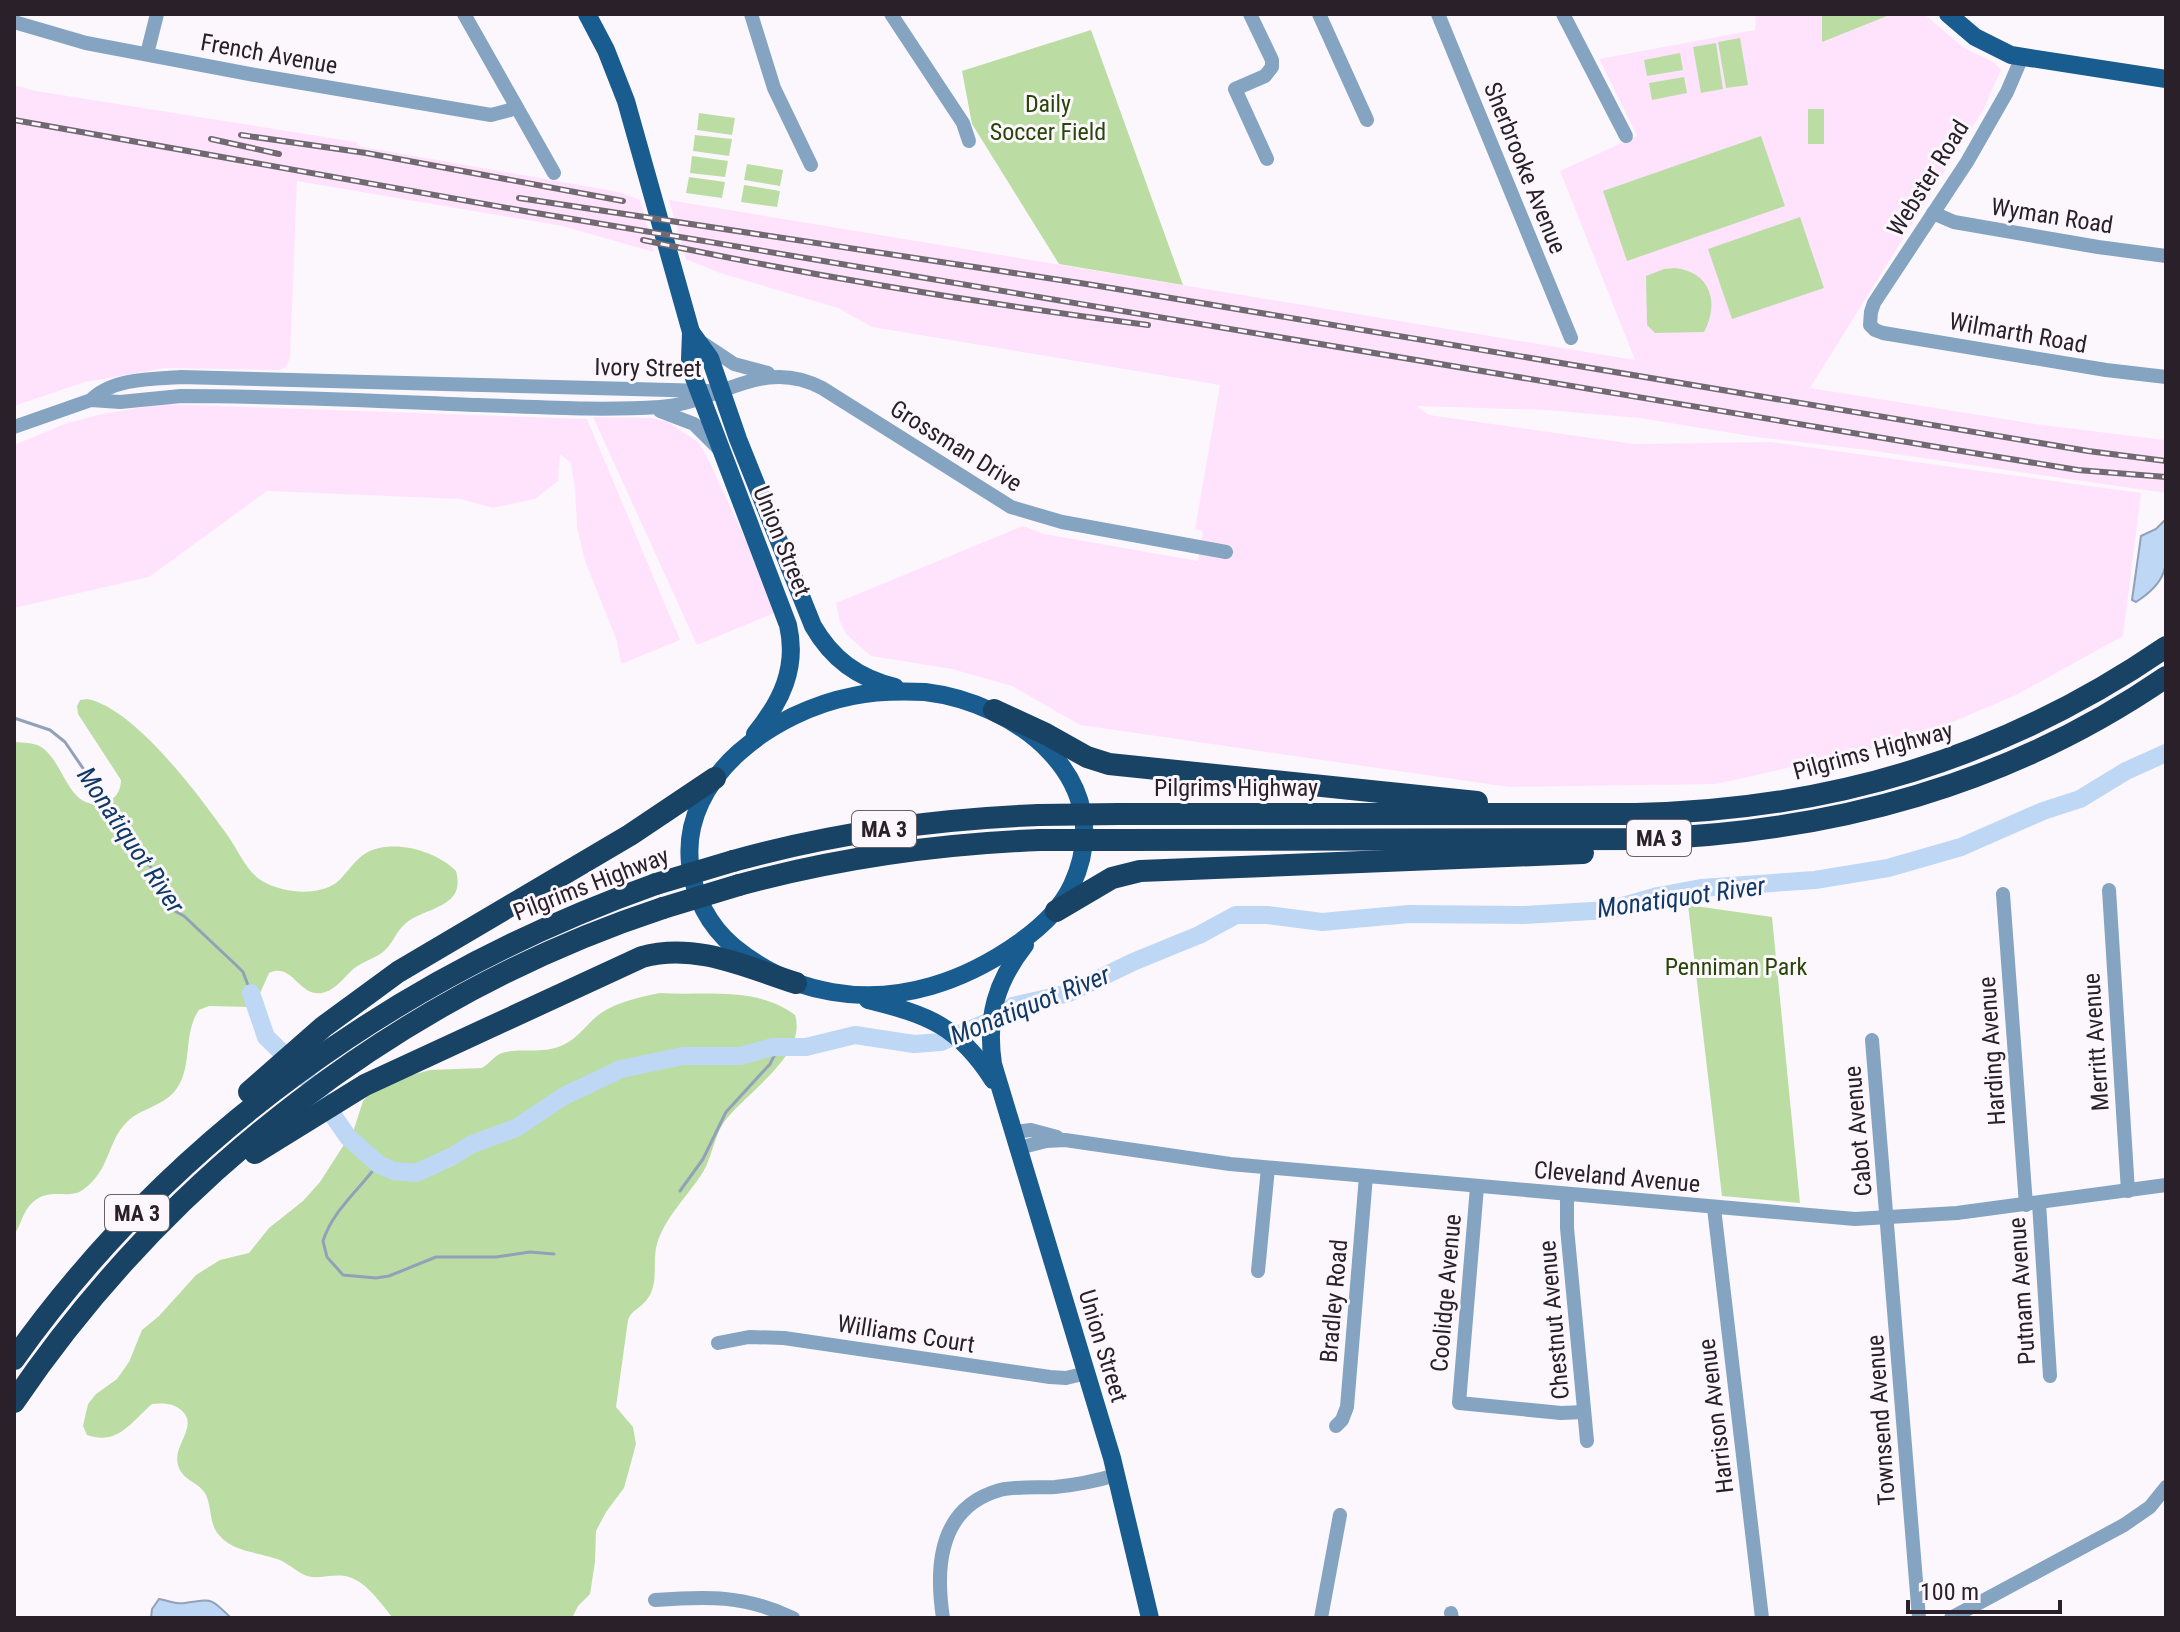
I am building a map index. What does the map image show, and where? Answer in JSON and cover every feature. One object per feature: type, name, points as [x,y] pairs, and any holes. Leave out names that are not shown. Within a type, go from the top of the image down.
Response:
[{"type":"highway","name":"Pilgrims Highway","points":[[315,1047],[483,957],[576,914],[656,884],[804,843],[954,820],[1039,815],[1598,814],[1691,812],[1756,806],[1821,796],[1911,773],[1982,747],[2100,690],[2166,647]]},
{"type":"highway","name":"Pilgrims Highway","points":[[302,1111],[337,1074],[424,1018],[515,969],[663,908],[810,867],[902,851],[1040,840],[1635,839],[1723,835],[1834,819],[1944,788],[2047,746],[2097,720],[2166,677]]},
{"type":"highway","points":[[994,710],[1087,757],[1109,764],[1598,814]]},
{"type":"highway","points":[[315,1047],[414,961],[620,841],[715,778]]},
{"type":"highway","points":[[1049,918],[1112,878],[1140,871],[1551,855],[1723,835]]},
{"type":"highway","points":[[302,1111],[351,1092],[657,953],[697,953],[796,983]]},
{"type":"highway","name":"MA 3","points":[[14,1359],[62,1296],[177,1172],[275,1079],[315,1047]]},
{"type":"highway","name":"MA 3","points":[[14,1402],[66,1331],[139,1247],[302,1111]]},
{"type":"main road","name":"Union Street","points":[[587,14],[606,50],[626,101],[694,336],[710,358],[805,610],[823,642],[841,661],[863,677],[893,687],[957,698],[994,710],[1025,728],[1048,749],[1066,772],[1079,803],[1083,824],[1081,857],[1072,885],[1013,961],[994,999],[990,1016],[990,1044],[1000,1092],[1116,1475],[1150,1618]]},
{"type":"main road","points":[[1954,16],[1985,43],[2022,57],[2166,79]]},
{"type":"main road","name":"Union Street","points":[[694,336],[690,359],[700,395],[784,611],[791,649],[789,673],[781,697],[764,724],[734,758]]},
{"type":"main road","points":[[925,692],[873,693],[830,702],[777,727],[734,758],[715,778],[696,812],[690,835],[691,871],[701,906],[713,926],[738,950],[771,972],[796,983],[834,993],[886,994],[940,984],[991,961],[1049,918]]},
{"type":"main road","name":"Union Street","points":[[834,993],[884,1004],[935,1021],[952,1031],[971,1049],[1000,1092]]},
{"type":"street","points":[[147,54],[157,14]]},
{"type":"street","points":[[464,14],[554,173]]},
{"type":"street","points":[[751,14],[774,88],[811,165]]},
{"type":"street","points":[[891,14],[963,123],[969,141]]},
{"type":"street","points":[[1250,14],[1272,60],[1272,67],[1265,76],[1235,89],[1267,159]]},
{"type":"street","points":[[1319,14],[1367,120]]},
{"type":"street","name":"Sherbrooke Avenue","points":[[1438,14],[1571,338]]},
{"type":"street","points":[[1563,14],[1626,136]]},
{"type":"street","name":"French Avenue","points":[[14,22],[69,39],[485,114],[517,108]]},
{"type":"street","name":"Webster Road","points":[[1870,321],[1874,303],[2003,100],[2022,57]]},
{"type":"street","name":"Wyman Road","points":[[1933,213],[1954,222],[2166,256]]},
{"type":"street","name":"Wilmarth Road","points":[[1870,321],[1872,328],[1883,333],[2166,377]]},
{"type":"street","points":[[694,336],[734,364],[776,375]]},
{"type":"street","name":"Grossman Drive","points":[[720,391],[760,378],[790,376],[815,384],[982,492],[1021,512],[1226,552]]},
{"type":"street","name":"Ivory Street","points":[[91,400],[99,392],[115,386],[181,377],[700,395],[720,391]]},
{"type":"street","points":[[503,406],[490,401],[489,393],[600,390]]},
{"type":"street","name":"Ivory Street","points":[[14,427],[91,400],[120,402],[213,396],[640,408],[684,404],[700,395]]},
{"type":"street","points":[[640,408],[687,420],[705,433],[721,453]]},
{"type":"street","name":"Merritt Avenue","points":[[2109,890],[2128,1191]]},
{"type":"street","name":"Harding Avenue","points":[[2003,894],[2032,1204]]},
{"type":"street","name":"Cabot Avenue","points":[[1872,1040],[1887,1218]]},
{"type":"street","name":"Cleveland Avenue","points":[[1016,1140],[1065,1140],[1268,1168],[1827,1217],[1887,1218],[2032,1204],[2166,1185]]},
{"type":"street","points":[[1258,1271],[1268,1168]]},
{"type":"street","name":"Bradley Road","points":[[1336,1426],[1347,1407],[1366,1176]]},
{"type":"street","name":"Coolidge Avenue","points":[[1477,1187],[1459,1403],[1561,1413],[1584,1412]]},
{"type":"street","name":"Chestnut Avenue","points":[[1567,1195],[1587,1441]]},
{"type":"street","name":"Putnam Avenue","points":[[2032,1204],[2050,1376]]},
{"type":"street","name":"Harrison Avenue","points":[[1714,1208],[1762,1618]]},
{"type":"street","name":"Townsend Avenue","points":[[1887,1218],[1919,1618]]},
{"type":"street","name":"Williams Court","points":[[718,1343],[749,1337],[784,1338],[1050,1377],[1066,1378],[1087,1373]]},
{"type":"street","points":[[943,1618],[940,1557],[951,1528],[969,1506],[999,1491],[1076,1485],[1116,1475]]},
{"type":"street","points":[[1951,1618],[2161,1506],[2166,1487]]},
{"type":"street","points":[[1321,1618],[1340,1515]]},
{"type":"street","points":[[655,1600],[712,1596],[736,1599],[769,1607],[793,1618]]},
{"type":"shaded area","points":[[1756,14],[1822,14],[1822,41],[1892,14],[1924,14],[1964,48],[1995,63],[2001,70],[1983,110],[1810,388],[2042,425],[2166,440],[2166,493],[1639,418],[1546,410],[1417,406],[1429,415],[1634,444],[1771,442],[2141,493],[2123,636],[2016,695],[1941,727],[1863,751],[1716,784],[1509,787],[1080,725],[1012,686],[952,669],[871,656],[846,634],[836,603],[1023,526],[1044,534],[1198,561],[1203,531],[1195,529],[1220,385],[872,327],[838,308],[717,272],[686,259],[669,200],[1635,360],[1560,171],[1637,136],[1599,59],[1755,30]]},
{"type":"shaded area","points":[[14,85],[357,142],[357,146],[619,192],[640,200],[654,252],[562,226],[297,181],[290,358],[286,367],[279,370],[166,368],[85,382],[14,406]]},
{"type":"shaded area","points":[[162,404],[587,419],[680,640],[621,664],[617,641],[585,561],[577,527],[571,463],[560,454],[558,481],[535,499],[493,508],[460,499],[267,491],[149,577],[14,608],[14,445],[67,423]]},
{"type":"shaded area","points":[[593,417],[652,418],[668,422],[698,442],[779,611],[697,645]]},
{"type":"green space","points":[[1822,14],[1892,14],[1822,42]]},
{"type":"green space","name":"Daily Soccer Field","points":[[1091,30],[1183,285],[1059,264],[972,124],[962,71]]},
{"type":"green space","points":[[1740,38],[1748,85],[1726,88],[1718,42]]},
{"type":"green space","points":[[1716,43],[1723,89],[1701,93],[1693,47]]},
{"type":"green space","points":[[1680,53],[1683,70],[1647,76],[1644,60]]},
{"type":"green space","points":[[1684,77],[1687,93],[1652,100],[1649,83]]},
{"type":"green space","points":[[1808,109],[1824,109],[1824,144],[1808,144]]},
{"type":"green space","points":[[699,113],[735,118],[732,135],[697,130]]},
{"type":"green space","points":[[695,135],[732,139],[729,156],[693,151]]},
{"type":"green space","points":[[1761,136],[1785,206],[1627,261],[1603,191]]},
{"type":"green space","points":[[692,156],[728,161],[725,177],[690,173]]},
{"type":"green space","points":[[747,164],[783,170],[780,186],[744,180]]},
{"type":"green space","points":[[689,177],[725,182],[722,198],[686,193]]},
{"type":"green space","points":[[744,185],[780,191],[777,207],[741,202]]},
{"type":"green space","points":[[1800,217],[1824,288],[1732,319],[1708,249]]},
{"type":"green space","points":[[1675,268],[1697,275],[1709,290],[1711,310],[1704,332],[1655,333],[1647,325],[1646,276]]},
{"type":"green space","points":[[87,699],[125,718],[165,756],[228,836],[249,869],[266,883],[291,891],[320,890],[336,883],[366,853],[388,847],[414,849],[438,858],[456,871],[458,880],[456,892],[450,900],[406,923],[383,952],[356,967],[327,991],[314,993],[284,972],[277,971],[269,973],[257,1000],[250,1007],[209,1006],[199,1010],[191,1030],[184,1073],[174,1092],[127,1122],[93,1181],[72,1194],[52,1194],[39,1198],[26,1210],[14,1235],[14,742],[34,744],[44,749],[82,800],[97,804],[111,800],[120,789],[121,780],[78,714],[80,700]]},
{"type":"green space","name":"Penniman Park","points":[[1688,905],[1772,917],[1800,1203],[1722,1196]]},
{"type":"green space","points":[[660,993],[730,994],[764,1000],[795,1015],[797,1030],[784,1059],[724,1122],[703,1172],[671,1216],[657,1244],[651,1292],[628,1320],[616,1407],[633,1427],[636,1444],[624,1488],[596,1531],[590,1594],[572,1618],[393,1618],[374,1594],[356,1580],[340,1575],[308,1576],[280,1560],[225,1541],[214,1526],[206,1495],[183,1475],[178,1465],[177,1458],[188,1423],[178,1408],[152,1404],[116,1435],[98,1438],[87,1435],[83,1426],[88,1404],[117,1379],[129,1362],[142,1330],[196,1275],[220,1260],[249,1253],[269,1228],[303,1201],[320,1182],[354,1129],[363,1101],[369,1094],[430,1070],[482,1068],[502,1053],[555,1048],[574,1038],[607,1009]]},
{"type":"water","points":[[2166,519],[2167,557],[2162,576],[2157,585],[2136,602],[2132,600],[2141,536],[2156,529]]},
{"type":"water","points":[[159,1599],[178,1603],[210,1601],[231,1618],[151,1618],[152,1609]]},
{"type":"waterway","name":"Monatiquot River","points":[[14,718],[50,730],[65,742],[156,875],[173,910],[184,916],[243,972],[251,993]]},
{"type":"waterway","name":"Monatiquot River","points":[[251,993],[266,1037],[304,1074],[348,1137],[378,1164],[394,1171],[416,1173],[470,1145],[516,1128],[564,1096],[621,1069],[683,1056],[740,1056],[773,1047],[806,1047],[855,1035],[914,1044],[941,1042],[997,1018],[1013,1006],[1069,993],[1199,935],[1236,915],[1267,915],[1322,922],[1409,914],[1524,915],[1609,910],[1701,888],[1815,880],[1888,868],[1961,847],[2043,811],[2080,799],[2126,771],[2166,753]]},
{"type":"waterway","points":[[680,1191],[703,1159],[726,1112],[770,1064],[779,1046]]},
{"type":"waterway","points":[[378,1164],[340,1210],[323,1241],[327,1257],[343,1275],[389,1276],[436,1257],[496,1257],[530,1252],[554,1254]]},
{"type":"railway","points":[[14,120],[530,212],[1949,449],[2078,470],[2166,477]]},
{"type":"railway","points":[[241,135],[366,153],[623,201]]},
{"type":"railway","points":[[211,139],[279,154]]},
{"type":"railway","points":[[519,198],[1093,285],[2088,451],[2166,461]]},
{"type":"railway","points":[[643,240],[895,288],[1148,325]]}]
